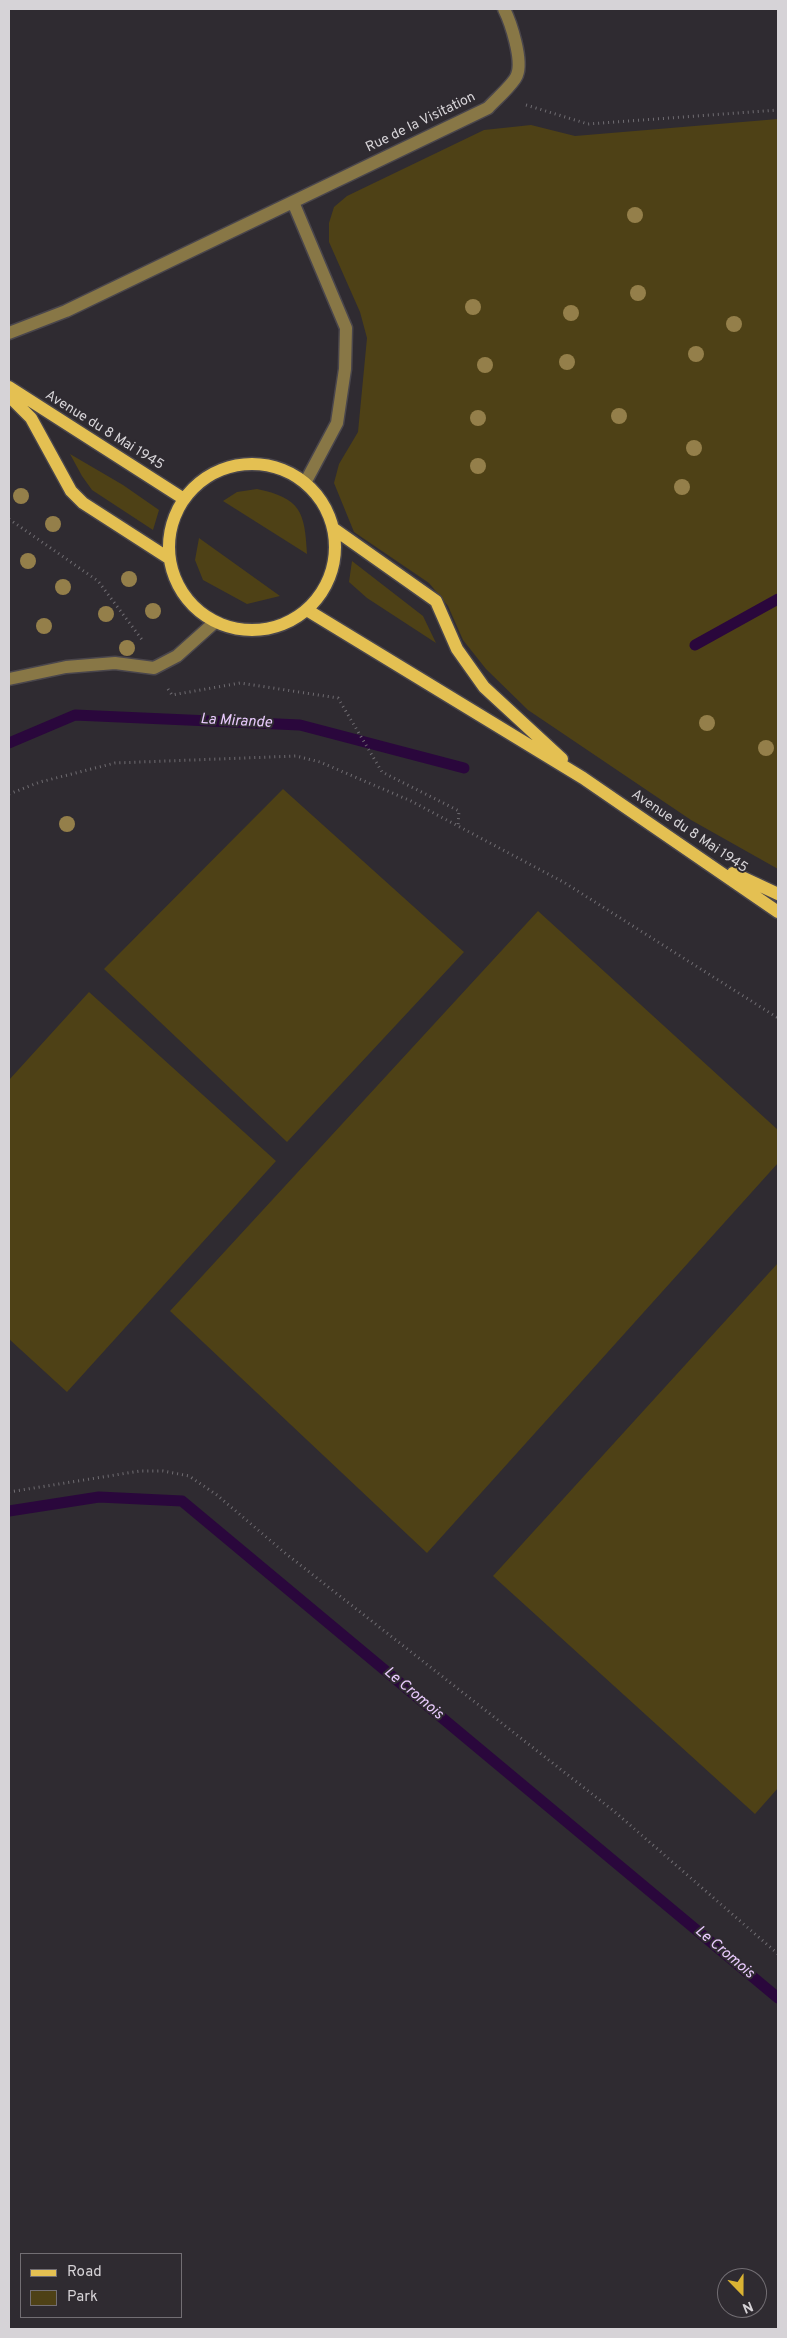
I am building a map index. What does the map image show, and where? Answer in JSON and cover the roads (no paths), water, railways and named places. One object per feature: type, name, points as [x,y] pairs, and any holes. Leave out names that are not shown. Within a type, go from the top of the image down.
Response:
[{"type":"main road","name":"Avenue du 8 Mai 1945","points":[[9,388],[184,499]]},
{"type":"main road","points":[[9,396],[31,418],[71,491],[83,503],[170,559]]},
{"type":"main road","points":[[254,464],[282,469],[305,482],[323,503],[334,529],[336,550],[332,572],[323,592],[307,610],[286,623],[263,630],[238,630],[215,622],[193,606],[177,584],[170,559],[169,536],[175,514],[184,499],[203,480],[228,468],[246,465],[254,464]]},
{"type":"main road","points":[[334,529],[436,601],[457,650],[484,687],[582,778]]},
{"type":"main road","points":[[307,610],[582,778]]},
{"type":"main road","name":"Avenue du 8 Mai 1945","points":[[582,778],[702,858],[778,912]]},
{"type":"main road","points":[[702,858],[778,894]]},
{"type":"street","name":"Rue de la Visitation","points":[[9,333],[66,311],[488,108],[518,75],[518,58],[510,22],[504,9]]},
{"type":"street","points":[[292,202],[346,328],[345,369],[337,422],[305,482]]},
{"type":"street","points":[[9,679],[76,666],[115,663],[154,668],[177,656],[215,622]]},
{"type":"waterway","name":"La Mirande","points":[[695,645],[778,599]]},
{"type":"waterway","name":"La Mirande","points":[[9,743],[75,715],[300,725],[464,768]]},
{"type":"waterway","name":"Le Cromois","points":[[9,1511],[99,1497],[182,1501],[778,1998]]}]
